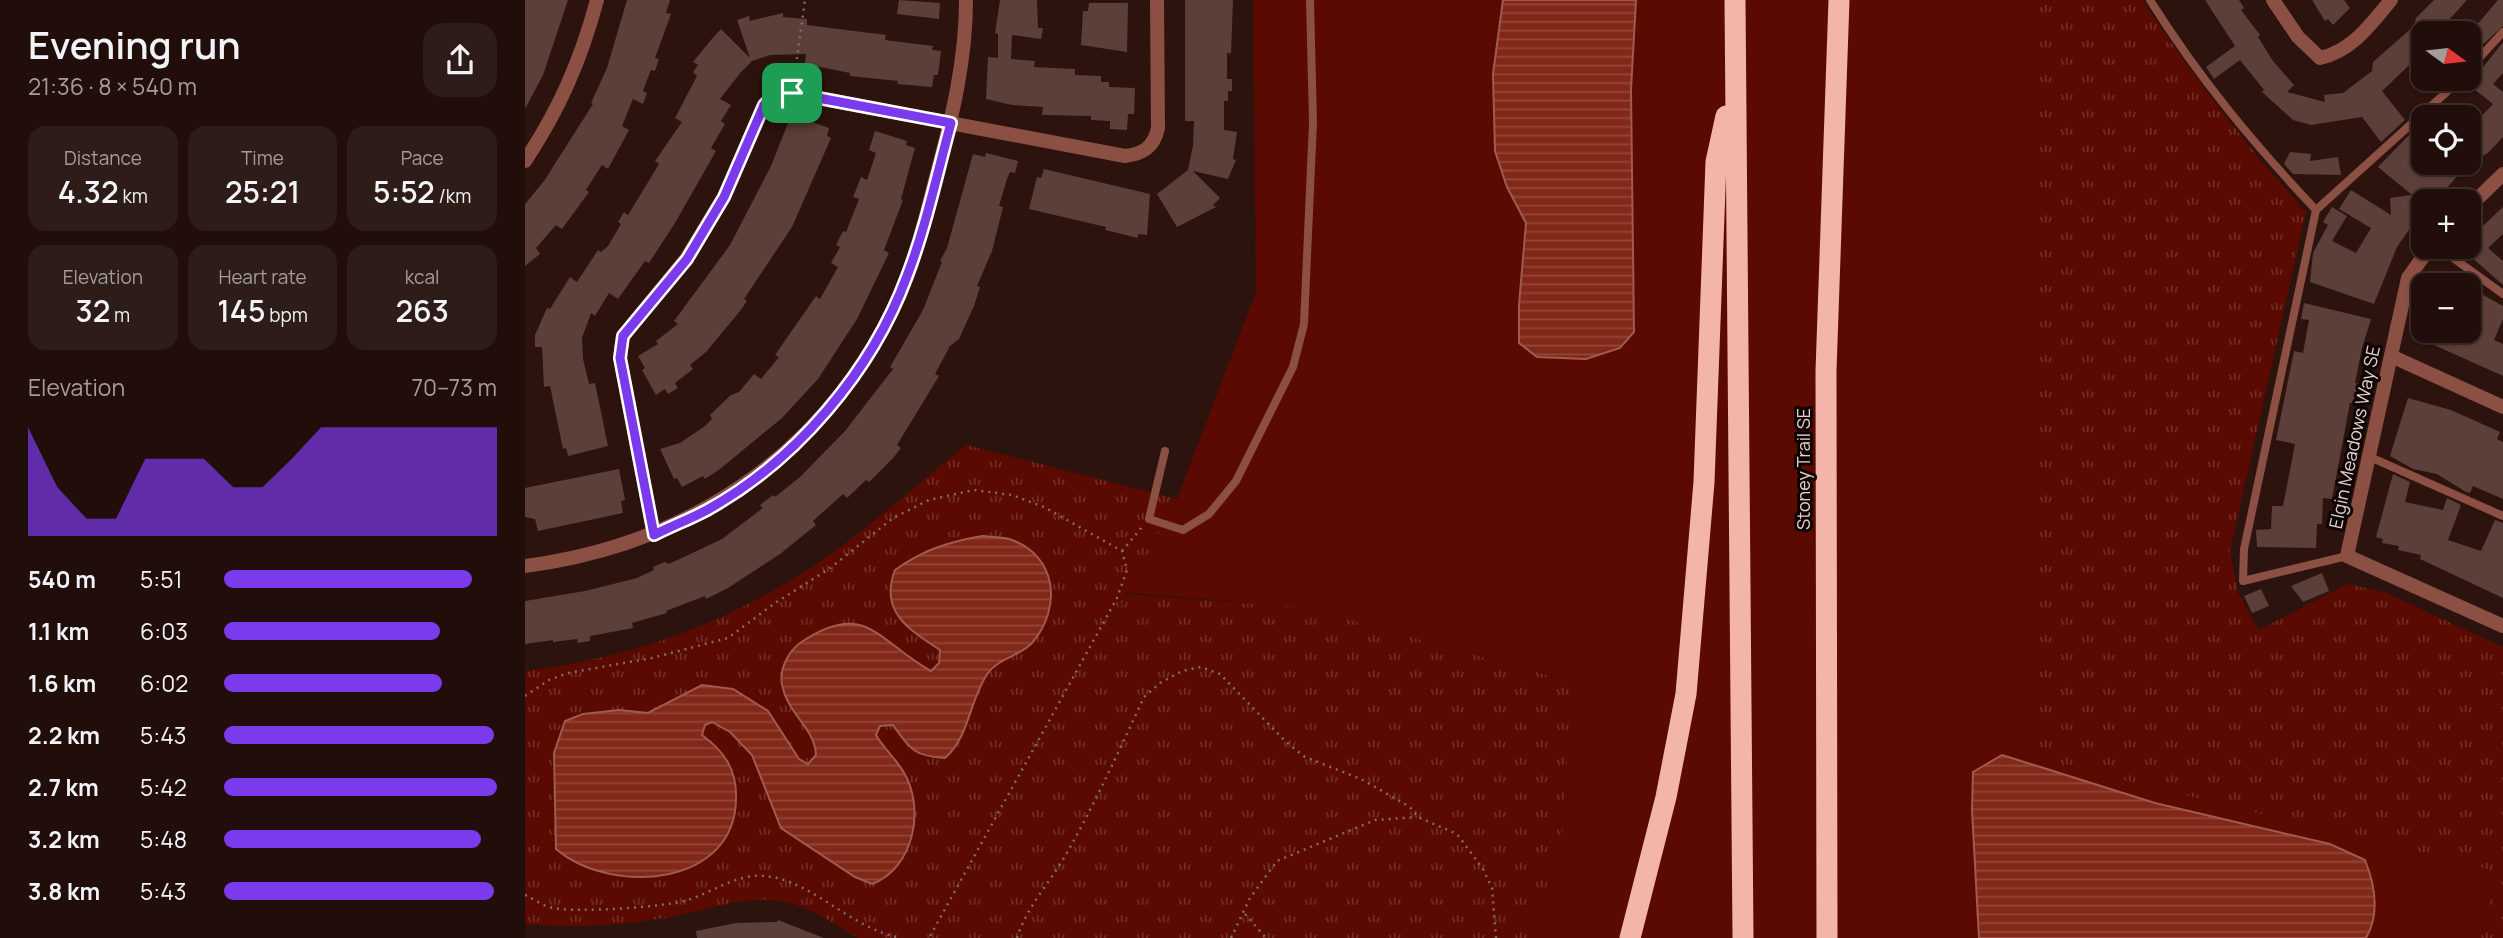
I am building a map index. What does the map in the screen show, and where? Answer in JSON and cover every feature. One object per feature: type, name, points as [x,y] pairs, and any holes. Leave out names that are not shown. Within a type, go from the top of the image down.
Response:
[{"type":"highway","points":[[1735,0],[1744,938]]},
{"type":"highway","name":"Stoney Trail SE","points":[[1828,938],[1826,371],[1839,0]]},
{"type":"highway","points":[[1630,938],[1666,796],[1686,694],[1704,482],[1716,162],[1734,79]]},
{"type":"street","points":[[525,161],[553,120],[571,82],[597,0]]},
{"type":"street","points":[[525,566],[572,559],[654,535],[708,509],[773,463],[810,428],[852,378],[883,329],[908,275],[951,123],[964,47],[967,0]]},
{"type":"street","points":[[654,535],[620,358],[620,344],[628,329],[687,259],[724,197],[764,105],[772,97],[792,93],[1125,156],[1144,151],[1151,145],[1158,128],[1157,0]]},
{"type":"street","points":[[2273,0],[2298,37],[2320,58],[2338,54],[2346,48],[2391,0]]},
{"type":"street","points":[[2481,195],[2503,174]]},
{"type":"street","name":"Elgin Meadows Way SE","points":[[2421,259],[2408,278],[2347,556],[2503,626]]},
{"type":"street","points":[[2391,356],[2503,407]]},
{"type":"lane","points":[[1164,450],[1149,519],[1183,530],[1209,514],[1236,481],[1293,367],[1304,324],[1311,163],[1310,0]]},
{"type":"lane","points":[[2150,0],[2175,40],[2244,132],[2316,210]]},
{"type":"lane","points":[[2481,56],[2503,32]]},
{"type":"lane","points":[[2347,556],[2243,581],[2244,549],[2316,210],[2448,91]]},
{"type":"lane","points":[[2455,259],[2503,294]]},
{"type":"lane","points":[[2370,457],[2503,516]]},
{"type":"path","points":[[792,93],[806,0]]},
{"type":"path","points":[[525,696],[549,680],[568,673],[652,658],[728,638],[829,569],[893,518],[929,500],[974,490],[1012,495],[1044,507],[1122,551],[1127,570],[1117,598],[929,938]]},
{"type":"path","points":[[1122,551],[1149,519]]},
{"type":"path","points":[[1017,938],[1023,920],[1049,884],[1069,848],[1145,697],[1160,683],[1182,671],[1201,667],[1220,674],[1305,757],[1383,790],[1410,807],[1418,817]]},
{"type":"path","points":[[1231,938],[1245,914],[1250,898],[1277,861],[1375,820],[1418,817],[1431,820],[1457,834],[1483,869],[1492,888],[1496,938]]},
{"type":"path","points":[[525,895],[551,908],[574,911],[685,901],[746,877],[766,876],[809,892],[869,929],[901,938]]},
{"type":"path","points":[[1245,914],[1266,938]]},
{"type":"green space","points":[[1253,0],[2031,0],[2033,758],[2498,872],[2481,938],[1530,938],[1562,837],[1307,608],[1121,592],[1177,499],[1256,292]]},
{"type":"green space","points":[[2031,0],[2142,0],[2220,109],[2306,212],[2230,551],[2238,593],[2259,630],[2347,584],[2384,592],[2503,647],[2503,938],[2481,938],[2498,872],[2033,758]]},
{"type":"green space","points":[[966,445],[1177,499],[1105,635],[1128,594],[1307,608],[1572,682],[1562,837],[1530,938],[858,938],[802,907],[766,900],[736,902],[659,919],[626,923],[575,926],[525,924],[525,671],[602,657],[639,647],[675,636],[744,606],[778,588],[832,553]]},
{"type":"shaded area","points":[[1503,0],[1636,0],[1631,90],[1634,332],[1620,348],[1586,359],[1537,357],[1519,343],[1519,305],[1526,223],[1507,187],[1495,151],[1493,74]]},
{"type":"shaded area","points":[[982,536],[1009,539],[1037,557],[1046,570],[1050,584],[1048,614],[1032,643],[988,673],[960,739],[945,758],[926,756],[914,750],[893,725],[880,726],[876,735],[903,771],[914,802],[912,835],[906,851],[898,865],[886,876],[872,884],[855,877],[781,828],[752,755],[730,732],[712,722],[705,725],[702,735],[728,762],[736,788],[731,828],[716,850],[694,866],[667,874],[637,877],[607,873],[580,864],[556,849],[554,753],[565,721],[583,714],[619,710],[648,713],[702,685],[733,689],[768,711],[799,759],[808,764],[816,755],[814,745],[785,696],[781,679],[783,667],[792,651],[822,630],[841,624],[856,624],[870,629],[931,671],[939,663],[940,650],[899,618],[891,597],[895,570],[936,548]]},
{"type":"shaded area","points":[[2002,755],[2155,803],[2330,844],[2365,860],[2375,899],[2373,919],[2366,938],[1979,938],[1972,810],[1973,772]]},
{"type":"building","points":[[525,0],[568,0],[543,75],[525,109]]},
{"type":"building","points":[[627,0],[670,0],[666,13],[671,14],[655,58],[659,59],[655,71],[651,70],[643,91],[647,93],[643,104],[633,99],[622,126],[629,130],[608,169],[602,165],[586,190],[589,192],[562,229],[556,225],[536,248],[540,254],[525,266],[525,204],[544,181],[593,104],[591,103],[607,68]]},
{"type":"building","points":[[899,0],[940,3],[939,19],[897,14]]},
{"type":"building","points":[[1000,0],[1037,0],[1038,28],[1043,28],[1041,39],[1012,35],[1011,59],[1035,61],[1034,67],[1075,69],[1075,75],[1101,76],[1101,82],[1109,82],[1109,87],[1135,88],[1134,114],[1128,114],[1127,130],[1110,129],[1110,121],[1091,120],[1091,116],[1042,115],[1043,107],[1012,105],[986,99],[988,57],[998,58],[998,34],[995,33]]},
{"type":"building","points":[[1185,0],[1233,0],[1231,53],[1227,53],[1227,79],[1232,79],[1232,91],[1228,91],[1228,101],[1224,101],[1224,130],[1237,132],[1233,159],[1236,160],[1228,179],[1193,171],[1220,198],[1213,205],[1216,207],[1177,227],[1157,194],[1188,170],[1193,146],[1194,121],[1185,121]]},
{"type":"building","points":[[2205,0],[2239,0],[2244,8],[2241,10],[2260,35],[2258,37],[2273,61],[2294,85],[2287,92],[2325,102],[2324,95],[2343,93],[2372,71],[2373,62],[2411,29],[2411,63],[2382,91],[2405,120],[2381,142],[2362,117],[2311,125],[2293,120],[2262,92],[2264,90],[2240,60],[2214,79],[2206,67],[2235,46]]},
{"type":"building","points":[[2312,0],[2344,0],[2350,8],[2333,25],[2328,19],[2325,21]]},
{"type":"building","points":[[2434,0],[2467,0],[2448,21],[2415,21]]},
{"type":"building","points":[[2498,0],[2503,0],[2503,26],[2481,46],[2483,33],[2480,21]]},
{"type":"building","points":[[1089,3],[1128,3],[1127,52],[1081,45],[1083,11],[1088,11]]},
{"type":"building","points":[[783,13],[783,17],[807,19],[807,25],[886,35],[885,40],[933,46],[932,50],[941,51],[938,75],[934,75],[932,87],[897,84],[898,81],[850,76],[850,73],[805,64],[806,54],[770,55],[752,61],[741,72],[720,99],[731,105],[721,121],[725,124],[711,148],[716,151],[675,223],[649,263],[645,261],[618,299],[609,293],[595,316],[591,313],[582,338],[583,359],[589,384],[595,383],[608,446],[568,456],[566,448],[563,449],[550,386],[544,387],[542,347],[535,347],[535,335],[547,308],[550,309],[570,277],[577,282],[598,250],[601,252],[608,246],[621,224],[618,222],[624,212],[628,215],[659,164],[655,161],[682,122],[675,118],[697,76],[693,72],[698,65],[693,62],[721,29],[750,58],[737,20],[749,16],[750,21]]},
{"type":"building","points":[[2503,42],[2503,73],[2493,84],[2503,92],[2503,137],[2481,157],[2481,116],[2493,104],[2477,91],[2481,91],[2481,70]]},
{"type":"building","points":[[790,118],[802,123],[804,119],[829,128],[827,136],[831,138],[792,227],[744,299],[747,301],[740,311],[706,352],[690,365],[693,369],[675,383],[678,388],[668,394],[665,389],[656,395],[642,370],[645,368],[638,356],[658,344],[656,341],[678,324],[674,321],[730,245],[771,166]]},
{"type":"building","points":[[875,131],[907,141],[906,145],[915,148],[901,199],[903,200],[884,250],[889,253],[857,319],[818,379],[782,418],[720,469],[705,479],[703,476],[682,487],[677,478],[674,479],[660,449],[680,443],[705,426],[712,419],[710,415],[731,395],[739,392],[754,374],[761,379],[779,357],[775,355],[816,296],[820,299],[838,267],[831,263],[840,247],[836,245],[843,231],[846,232],[859,199],[853,197],[861,177],[867,180],[876,153],[869,150]]},
{"type":"building","points":[[2411,133],[2411,175],[2458,175],[2446,189],[2411,189],[2411,194],[2378,167]]},
{"type":"building","points":[[2290,152],[2311,154],[2310,161],[2338,157],[2341,175],[2293,174],[2284,164]]},
{"type":"building","points":[[986,153],[1018,161],[1015,173],[1010,172],[1007,179],[999,206],[1003,207],[992,251],[977,286],[980,287],[974,306],[959,339],[950,346],[935,374],[939,376],[897,445],[901,448],[893,458],[869,482],[866,480],[847,498],[843,494],[813,521],[816,525],[780,554],[728,588],[706,599],[705,596],[666,611],[667,613],[632,623],[633,628],[590,636],[590,641],[578,643],[577,639],[553,640],[525,644],[525,601],[585,591],[637,578],[654,570],[653,567],[665,562],[669,564],[722,539],[763,508],[760,505],[800,477],[845,431],[893,369],[890,367],[923,310],[947,248],[973,154],[985,157]]},
{"type":"building","points":[[1044,169],[1150,194],[1147,235],[1138,234],[1138,238],[1105,230],[1106,227],[1029,209],[1037,177],[1041,178]]},
{"type":"building","points":[[2351,190],[2391,215],[2390,198],[2411,195],[2411,227],[2397,247],[2374,304],[2310,282],[2313,253],[2328,225],[2323,222],[2332,207],[2347,216],[2332,241],[2356,253],[2371,228],[2339,209]]},
{"type":"building","points":[[2503,207],[2503,234],[2488,248],[2503,261],[2503,285],[2474,259],[2481,259],[2481,228]]},
{"type":"building","points":[[2481,294],[2503,306],[2503,319],[2494,340],[2503,344],[2503,376],[2430,343],[2481,343]]},
{"type":"building","points":[[2304,303],[2371,319],[2362,348],[2354,403],[2350,403],[2332,499],[2323,498],[2322,524],[2317,524],[2316,548],[2257,547],[2256,530],[2271,529],[2272,506],[2283,506],[2295,444],[2276,440],[2294,351],[2303,353],[2309,320],[2301,319]]},
{"type":"building","points":[[2408,398],[2451,410],[2500,432],[2497,439],[2503,442],[2503,499],[2473,486],[2470,493],[2466,492],[2437,474],[2413,469],[2390,456]]},
{"type":"building","points":[[619,469],[625,500],[621,501],[623,513],[538,531],[535,519],[525,517],[525,488]]},
{"type":"building","points":[[2393,474],[2410,482],[2405,502],[2443,510],[2447,498],[2461,505],[2448,540],[2481,551],[2495,520],[2503,523],[2503,598],[2420,559],[2421,555],[2398,550],[2399,546],[2382,543],[2383,539],[2376,537]]},
{"type":"building","points":[[2322,573],[2329,591],[2303,602],[2291,586]]},
{"type":"building","points":[[2261,589],[2269,606],[2252,613],[2244,596]]},
{"type":"building","points":[[778,920],[824,938],[697,938],[696,931],[736,923]]},
{"type":"route","points":[[792,93],[951,123],[908,275],[868,354],[832,404],[810,428],[755,477],[708,509],[654,535],[620,358],[620,344],[628,329],[687,259],[724,197],[764,105],[772,97],[792,93]]}]
